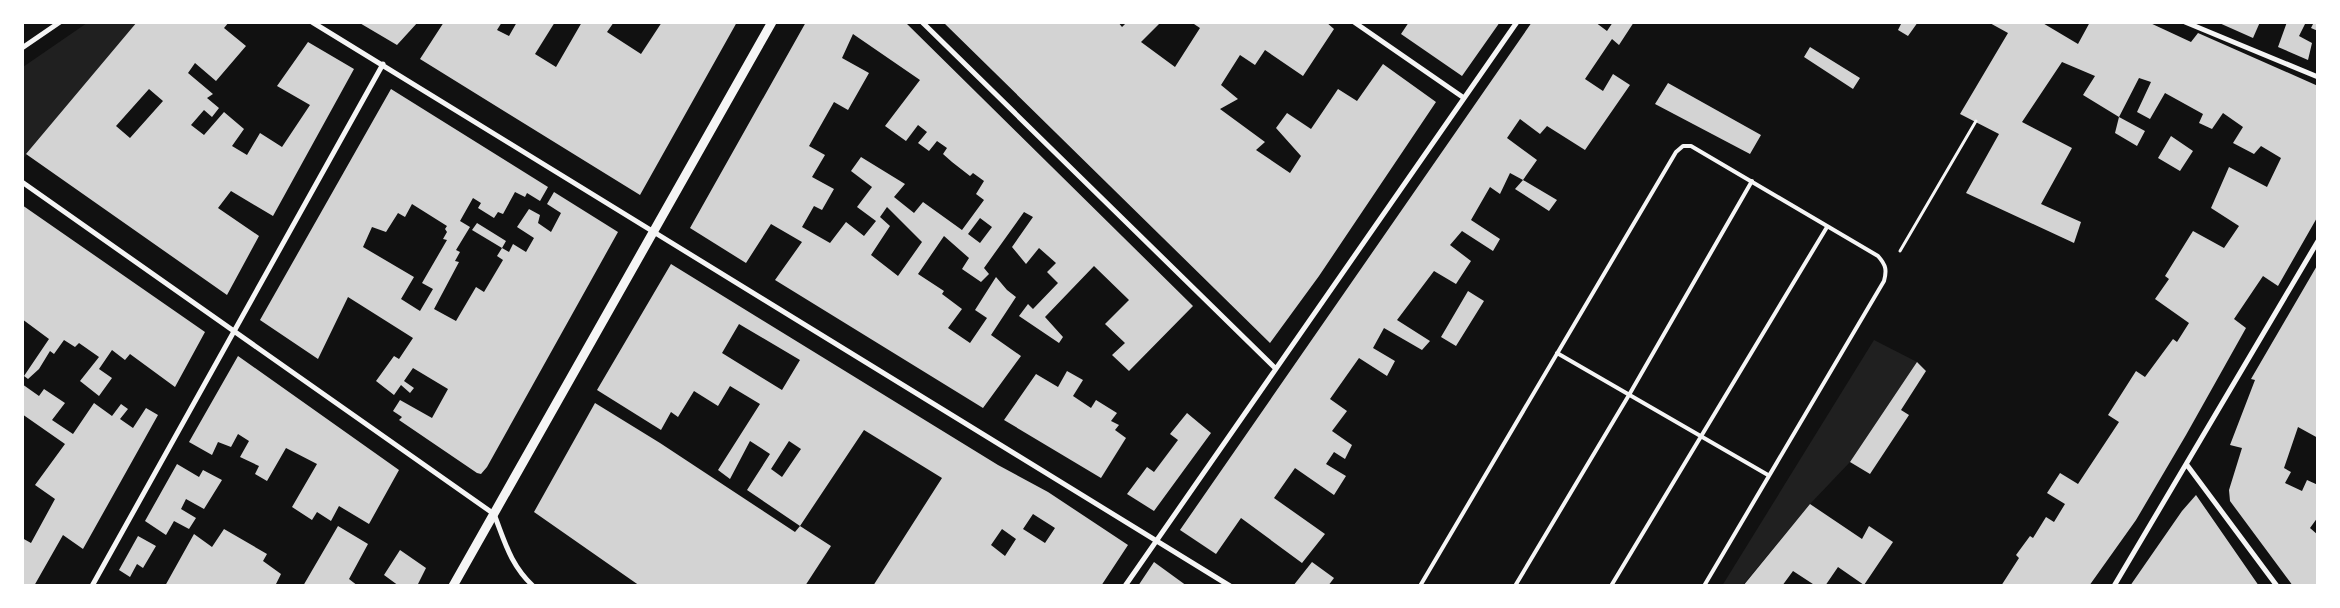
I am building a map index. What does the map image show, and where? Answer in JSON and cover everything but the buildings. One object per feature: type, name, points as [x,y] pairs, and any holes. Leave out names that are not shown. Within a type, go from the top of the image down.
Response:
[{"type":"street","points":[[22,48],[60,22]]},
{"type":"street","points":[[312,22],[1230,586]]},
{"type":"street","points":[[453,586],[772,22]]},
{"type":"street","points":[[922,22],[1275,368]]},
{"type":"street","points":[[1354,22],[1464,98]]},
{"type":"street","points":[[1124,586],[1517,22]]},
{"type":"street","points":[[2185,22],[2318,77]]},
{"type":"street","points":[[92,586],[383,64]]},
{"type":"street","points":[[22,182],[494,514],[508,552],[520,573],[533,586]]},
{"type":"street","points":[[2114,586],[2318,241]]},
{"type":"street","points":[[2187,465],[2278,586]]},
{"type":"lane","points":[[1420,586],[1676,152],[1683,146],[1691,146],[1878,256],[1885,264],[1887,272],[1884,281],[1704,586]]},
{"type":"lane","points":[[1515,586],[1752,181]]},
{"type":"lane","points":[[1611,586],[1828,227]]},
{"type":"lane","points":[[1557,353],[1768,475]]},
{"type":"path","points":[[1887,272],[1976,120]]},
{"type":"shaded area","points":[[87,23],[137,23],[23,159],[23,67]]},
{"type":"shaded area","points":[[1874,340],[1917,362],[1850,462],[1810,504],[1743,585],[1722,586]]}]
